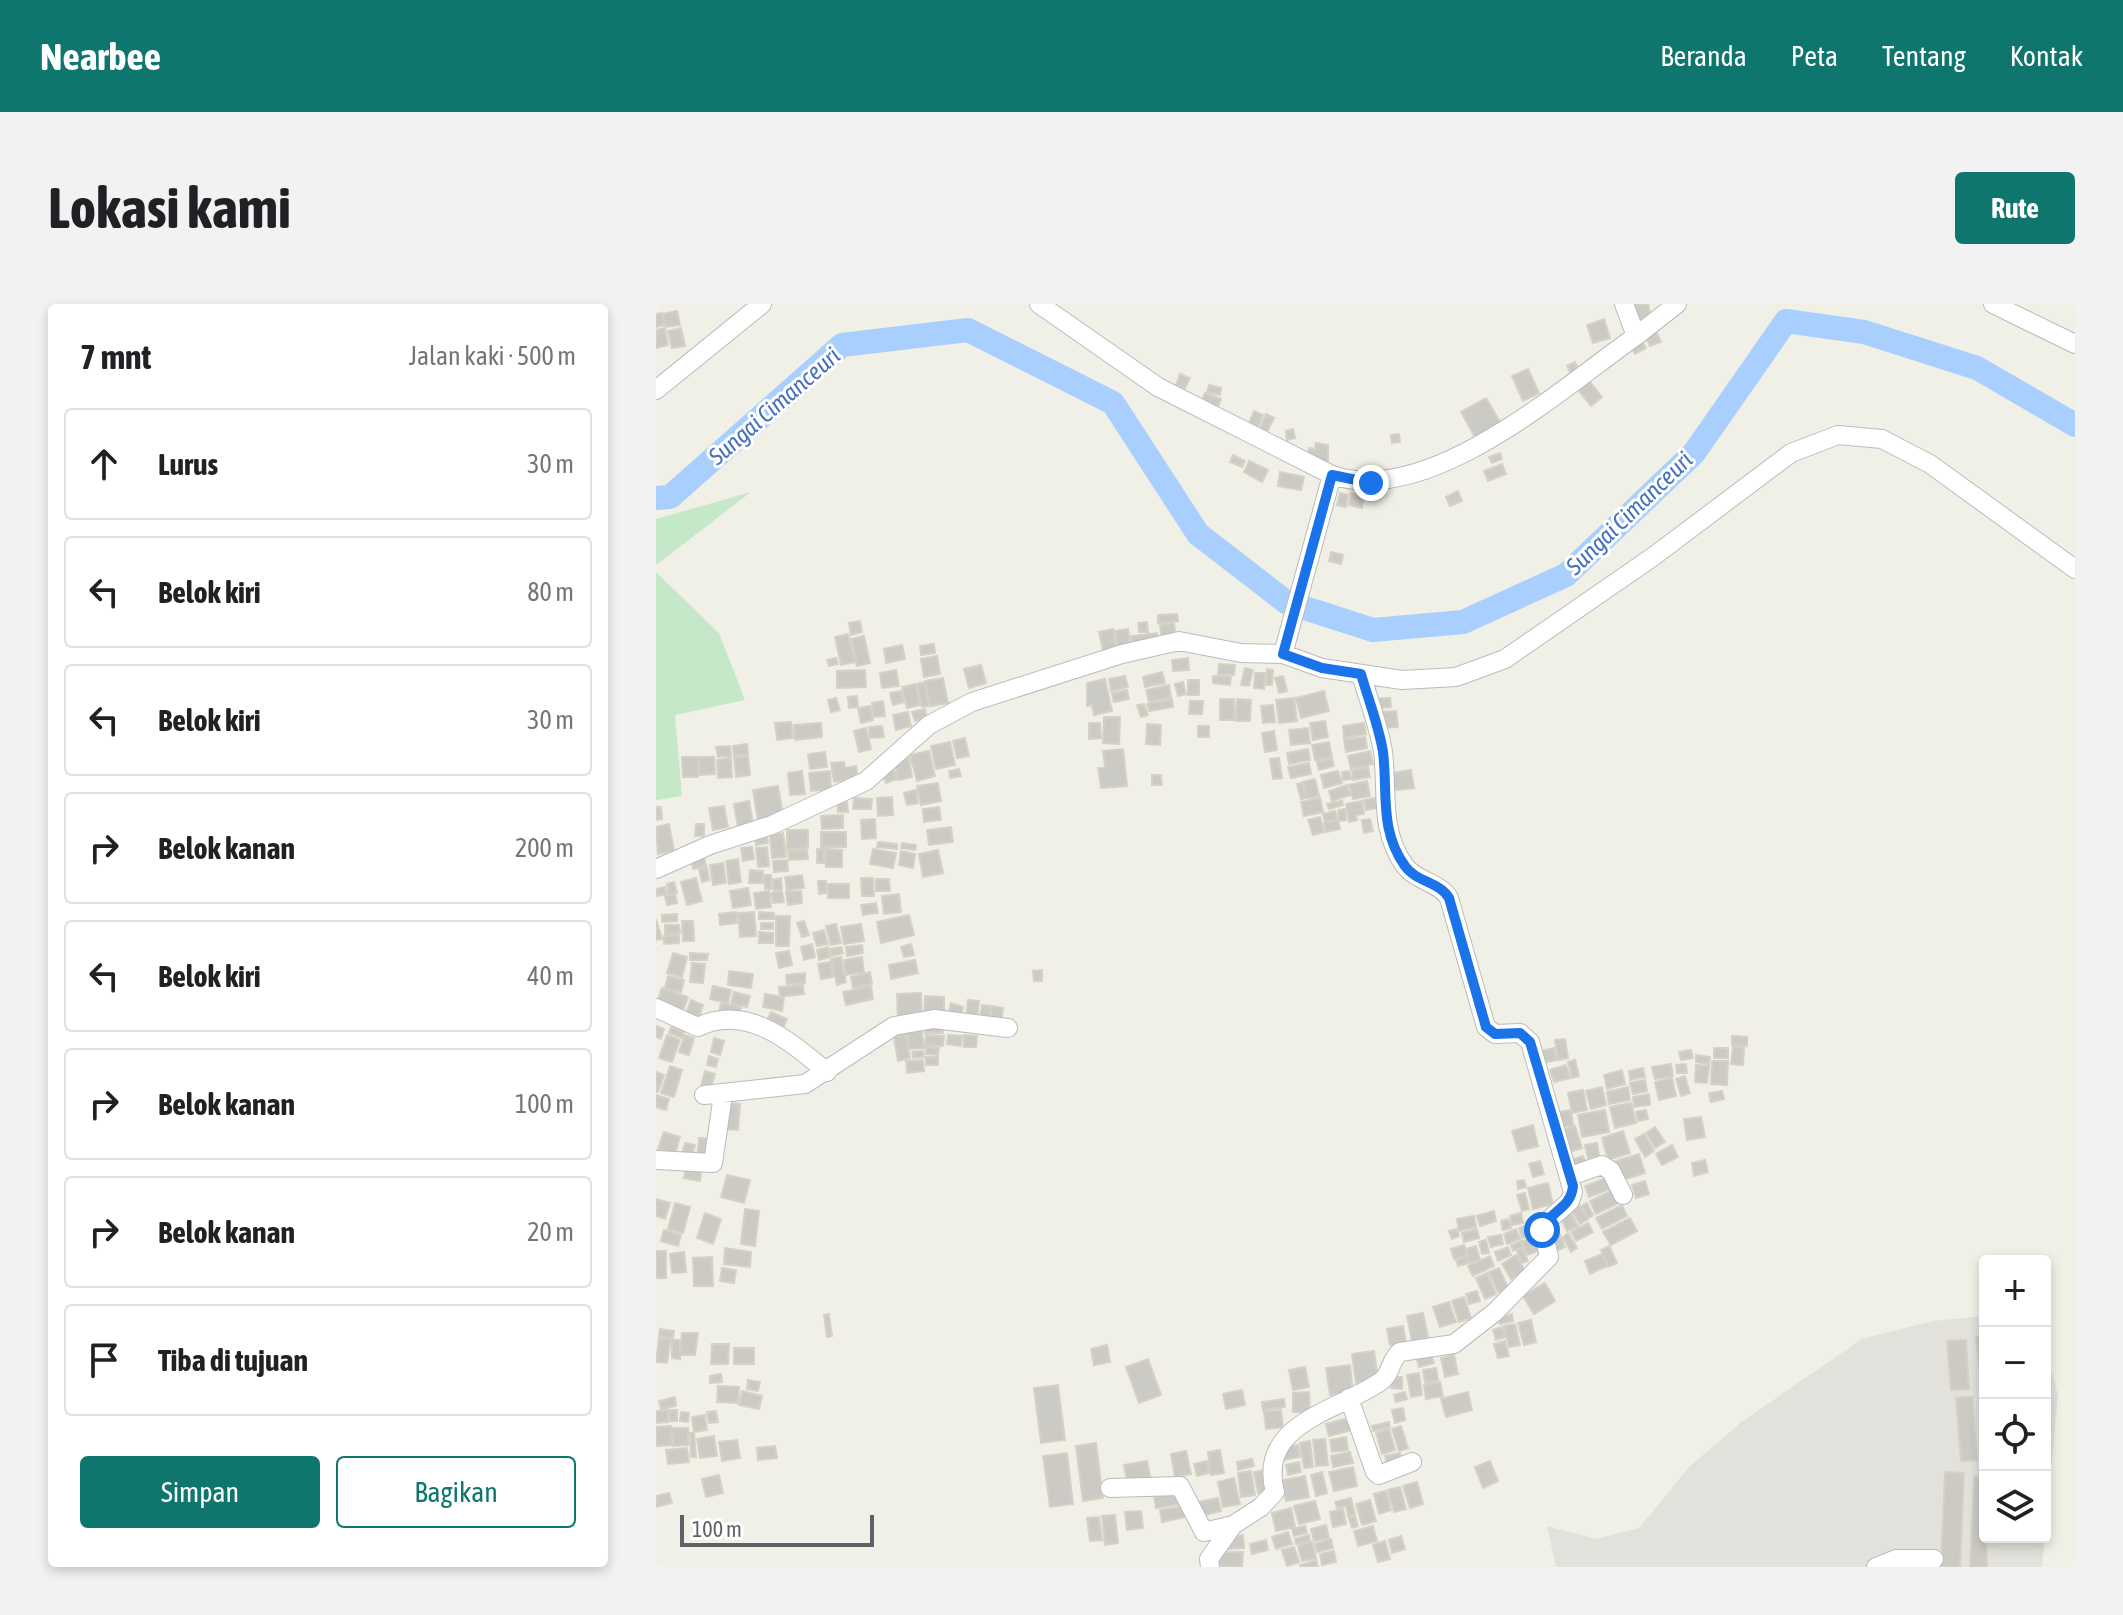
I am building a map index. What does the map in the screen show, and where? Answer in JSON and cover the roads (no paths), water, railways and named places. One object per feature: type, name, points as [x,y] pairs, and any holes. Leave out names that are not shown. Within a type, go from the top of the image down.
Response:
[{"type":"street","points":[[656,390],[762,304]]},
{"type":"street","points":[[1039,304],[1158,387],[1332,475],[1371,483],[1410,474],[1480,447],[1677,304]]},
{"type":"street","points":[[1624,304],[1636,336]]},
{"type":"street","points":[[1993,304],[2075,344]]},
{"type":"street","points":[[657,866],[772,825],[866,781],[929,725],[972,702],[1122,654],[1179,641],[1241,653],[1285,649],[1322,668],[1402,680],[1456,677],[1505,659],[1654,556],[1791,453],[1838,435],[1882,439],[1930,464],[2075,569]]},
{"type":"street","points":[[1285,649],[1332,475]]},
{"type":"street","points":[[1110,1488],[1180,1486],[1204,1532],[1233,1525],[1261,1507],[1275,1492],[1269,1470],[1284,1437],[1382,1381],[1400,1352],[1454,1344],[1495,1312],[1549,1257],[1542,1226],[1570,1201],[1573,1186],[1530,1042],[1520,1033],[1495,1034],[1486,1027],[1449,898],[1445,891],[1414,875],[1405,866],[1389,834],[1383,806],[1383,750],[1361,674]]},
{"type":"street","points":[[656,1008],[698,1027],[707,1022],[730,1021],[774,1029],[827,1072]]},
{"type":"street","points":[[656,1160],[713,1163],[714,1095],[805,1084],[894,1026],[934,1019],[1008,1028]]},
{"type":"street","points":[[1570,1176],[1602,1165],[1611,1171],[1623,1195]]},
{"type":"street","points":[[1349,1398],[1375,1472],[1379,1475],[1412,1462]]},
{"type":"street","points":[[1210,1567],[1209,1559],[1233,1525]]},
{"type":"street","points":[[1876,1567],[1896,1559],[1934,1559]]},
{"type":"waterway","name":"Sungai Cimanceuri","points":[[656,498],[670,497],[842,345],[968,330],[1113,403],[1198,534],[1286,602],[1373,630],[1463,622],[1566,575],[1694,453],[1786,321],[1864,332],[1977,368],[2075,425]]}]
